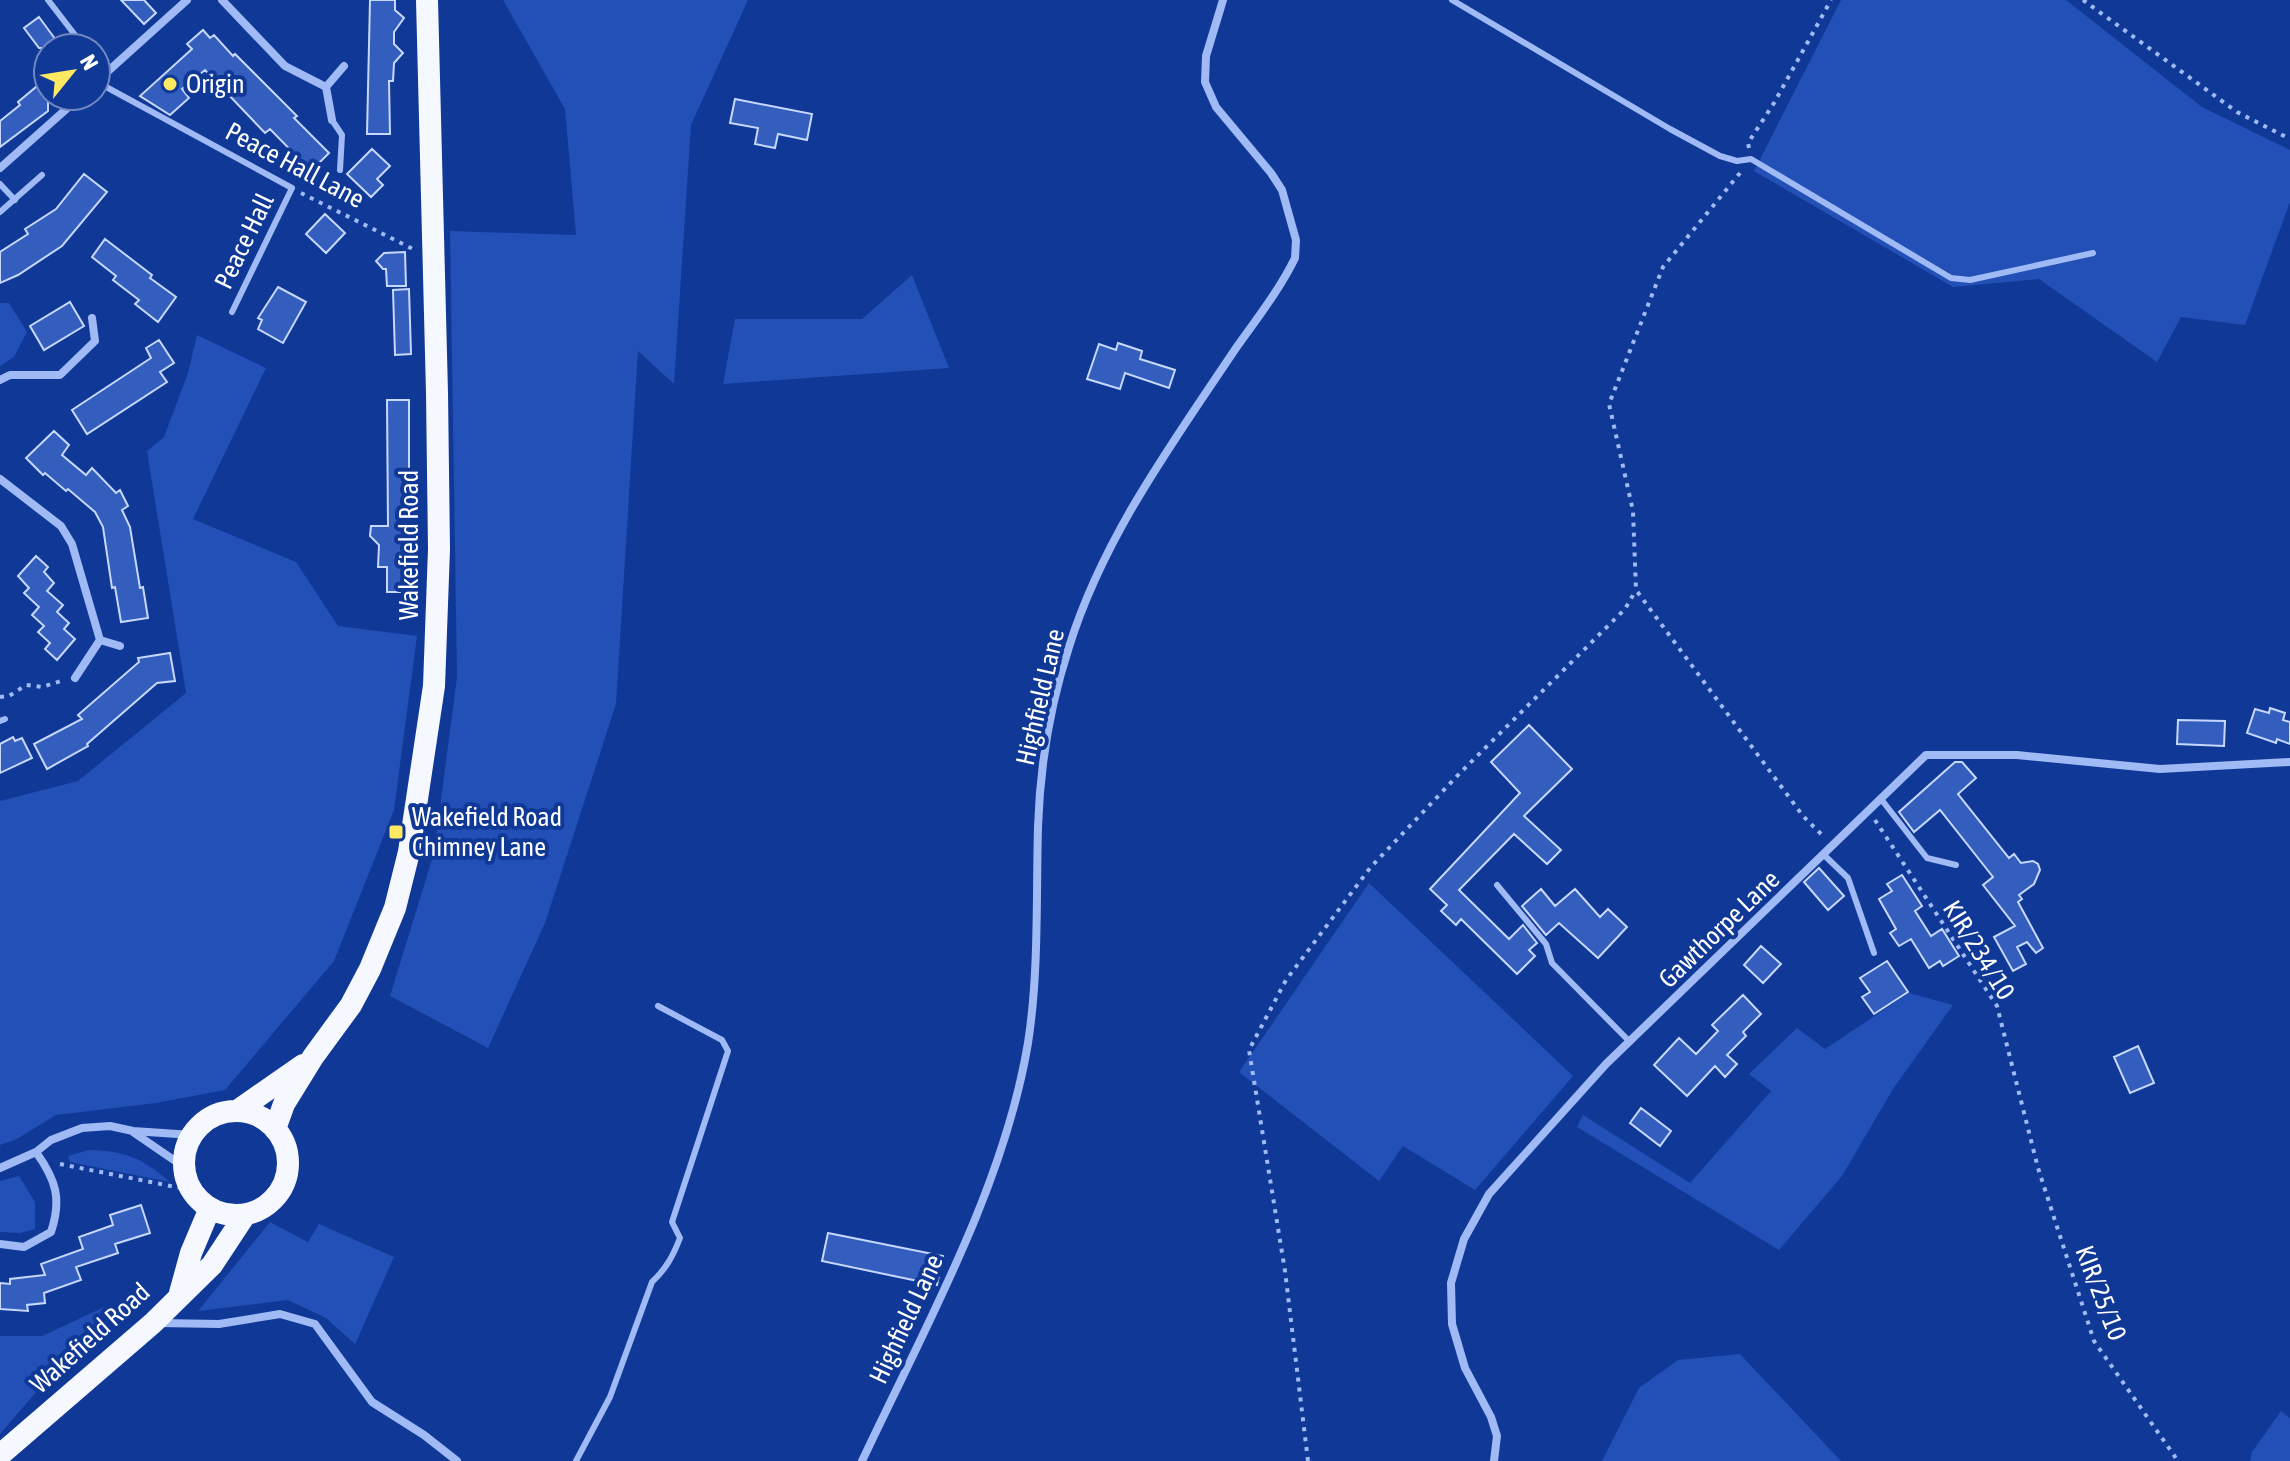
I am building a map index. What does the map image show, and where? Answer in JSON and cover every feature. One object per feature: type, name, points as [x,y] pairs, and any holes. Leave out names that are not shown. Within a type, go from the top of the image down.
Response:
[{"type":"highway","name":"Wakefield Road","points":[[0,1455],[153,1323],[212,1265],[245,1215],[260,1210],[282,1188],[287,1173],[287,1158],[275,1129],[284,1104],[351,1005],[370,969],[395,908],[409,852],[434,686],[439,549],[427,3]]},
{"type":"highway","name":"Wakefield Road","points":[[192,1135],[212,1118],[237,1111],[313,1057]]},
{"type":"highway","points":[[237,1111],[252,1114],[275,1129]]},
{"type":"highway","points":[[192,1135],[185,1150],[184,1167],[191,1190],[210,1208],[221,1213],[245,1215]]},
{"type":"highway","name":"Wakefield Road","points":[[180,1294],[191,1253],[210,1208]]},
{"type":"street","points":[[112,68],[187,0]]},
{"type":"street","points":[[222,0],[285,66],[326,87]]},
{"type":"street","name":"Highfield Lane","points":[[862,1461],[979,1208],[1014,1108],[1032,1003],[1038,824],[1044,753],[1059,680],[1078,621],[1122,523],[1295,258],[1296,240],[1282,190],[1216,107],[1205,82],[1203,69],[1223,0]]},
{"type":"street","points":[[326,87],[344,66]]},
{"type":"street","points":[[326,87],[332,120]]},
{"type":"street","points":[[0,168],[63,112]]},
{"type":"street","points":[[0,380],[10,375],[60,375],[95,341],[92,318]]},
{"type":"street","points":[[0,479],[61,526],[72,544],[100,640],[75,678]]},
{"type":"street","points":[[100,640],[120,646]]},
{"type":"street","name":"Gawthorpe Lane","points":[[1494,1461],[1497,1436],[1491,1417],[1465,1368],[1452,1324],[1451,1283],[1464,1239],[1489,1194],[1606,1064],[1926,755],[2017,755],[2160,769],[2290,762]]},
{"type":"street","points":[[0,1168],[39,1156],[51,1140],[82,1128],[110,1126],[133,1131],[192,1135]]},
{"type":"street","points":[[133,1131],[184,1167]]},
{"type":"street","points":[[0,1244],[24,1247],[51,1232],[58,1209],[53,1180],[39,1156]]},
{"type":"street","points":[[153,1323],[219,1324],[280,1314],[315,1324],[372,1402],[424,1435],[457,1461]]},
{"type":"lane","points":[[48,0],[73,32]]},
{"type":"lane","points":[[1452,0],[1720,156],[1737,161],[1751,159],[1951,278],[1970,280],[2093,253]]},
{"type":"lane","name":"Peace Hall Lane","points":[[112,91],[292,188]]},
{"type":"lane","points":[[332,120],[342,135],[340,170]]},
{"type":"lane","points":[[0,212],[42,175]]},
{"type":"lane","points":[[0,184],[15,200]]},
{"type":"lane","name":"Peace Hall","points":[[232,312],[292,188]]},
{"type":"lane","points":[[1881,799],[1927,858],[1956,865]]},
{"type":"lane","points":[[1824,855],[1848,878],[1874,953]]},
{"type":"lane","points":[[1497,885],[1546,944],[1552,963],[1630,1042]]},
{"type":"lane","points":[[576,1461],[610,1397],[652,1282],[673,1257],[680,1238],[672,1222],[728,1051],[722,1040],[658,1006]]},
{"type":"path","points":[[1308,1461],[1285,1271],[1249,1050],[1286,980],[1370,868],[1460,773],[1625,609],[1636,590],[1633,511],[1609,404],[1663,267],[1751,159],[1748,143],[1774,103],[1831,0]]},
{"type":"path","points":[[2083,0],[2237,112],[2290,139]]},
{"type":"path","name":"Peace Hall Lane","points":[[292,188],[433,259]]},
{"type":"path","points":[[1636,590],[1803,816],[1834,846]]},
{"type":"path","points":[[0,697],[9,696],[26,685],[42,687],[75,678]]},
{"type":"path","name":"KIR/234/10","points":[[1869,811],[1997,1006],[2038,1168]]},
{"type":"path","points":[[39,1156],[191,1190]]},
{"type":"path","name":"KIR/25/10","points":[[2038,1168],[2094,1341],[2178,1461]]},
{"type":"shaded area","points":[[503,0],[748,0],[691,125],[674,384],[638,351],[616,704],[545,923],[488,1048],[390,996],[434,853],[457,677],[450,231],[576,235],[565,109]]},
{"type":"shaded area","points":[[1841,0],[2066,0],[2202,107],[2290,150],[2290,202],[2245,325],[2181,317],[2157,362],[2039,279],[1953,287],[1754,171]]},
{"type":"shaded area","points":[[912,275],[949,368],[723,384],[735,319],[862,319]]},
{"type":"shaded area","points":[[0,303],[9,303],[27,332],[14,357],[0,366]]},
{"type":"shaded area","points":[[197,335],[266,368],[193,519],[296,562],[338,626],[417,636],[394,810],[334,961],[225,1090],[156,1103],[56,1115],[17,1139],[0,1145],[0,801],[78,781],[186,693],[147,451],[164,437],[188,373]]},
{"type":"shaded area","points":[[1369,883],[1573,1076],[1475,1190],[1403,1146],[1379,1181],[1239,1072]]},
{"type":"shaded area","points":[[1909,993],[1953,1005],[1893,1089],[1842,1176],[1779,1250],[1577,1127],[1583,1115],[1690,1183],[1771,1091],[1749,1074],[1797,1028],[1825,1049]]},
{"type":"shaded area","points":[[89,1150],[133,1157],[170,1182],[70,1162],[68,1156]]},
{"type":"shaded area","points":[[19,1176],[35,1202],[35,1229],[20,1233],[0,1232],[0,1181]]},
{"type":"shaded area","points":[[270,1222],[308,1242],[319,1224],[394,1257],[355,1344],[326,1318],[288,1300],[198,1311]]},
{"type":"shaded area","points":[[113,1303],[0,1434],[0,1336],[42,1336]]},
{"type":"shaded area","points":[[1740,1354],[1841,1461],[1602,1461],[1639,1388],[1678,1360]]},
{"type":"shaded area","points":[[2281,1411],[2290,1418],[2290,1461],[2250,1461],[2252,1452]]},
{"type":"building","points":[[121,0],[144,0],[156,13],[144,24]]},
{"type":"building","points":[[370,0],[395,0],[395,10],[404,18],[394,32],[394,44],[403,53],[394,63],[393,81],[389,81],[390,134],[367,134]]},
{"type":"building","points":[[39,17],[50,32],[32,32],[32,39],[24,28]]},
{"type":"building","points":[[203,30],[210,38],[214,35],[233,56],[235,54],[329,153],[311,171],[270,129],[265,133],[205,70],[182,89],[189,98],[170,115],[140,96],[192,49],[187,44]]},
{"type":"building","points":[[32,90],[32,112],[47,112],[0,147],[0,121],[20,105],[18,102]]},
{"type":"building","points":[[735,99],[812,114],[807,140],[778,134],[775,148],[755,144],[758,128],[730,123]]},
{"type":"building","points":[[372,149],[390,166],[377,179],[383,185],[371,197],[347,174]]},
{"type":"building","points":[[84,174],[107,192],[62,246],[0,283],[0,252],[28,234],[25,229],[56,209]]},
{"type":"building","points":[[325,214],[345,233],[326,253],[306,234]]},
{"type":"building","points":[[105,239],[176,297],[158,322],[135,304],[139,300],[113,280],[116,276],[92,257]]},
{"type":"building","points":[[405,252],[406,286],[387,286],[386,269],[376,261],[384,253]]},
{"type":"building","points":[[278,287],[306,302],[283,343],[258,329],[262,320],[258,318]]},
{"type":"building","points":[[409,289],[411,354],[395,355],[393,290]]},
{"type":"building","points":[[70,302],[84,326],[44,350],[30,326]]},
{"type":"building","points":[[159,340],[174,363],[160,372],[167,382],[87,434],[72,410],[151,358],[146,348]]},
{"type":"building","points":[[1118,343],[1142,351],[1140,359],[1175,370],[1169,388],[1125,373],[1120,389],[1087,379],[1099,344],[1116,350]]},
{"type":"building","points":[[387,400],[409,400],[409,592],[387,592],[387,567],[378,567],[379,545],[370,536],[371,526],[388,526]]},
{"type":"building","points":[[54,431],[69,445],[62,455],[86,475],[92,468],[116,493],[120,490],[128,506],[122,510],[130,527],[148,618],[121,622],[115,587],[112,588],[103,527],[95,512],[68,489],[66,491],[45,473],[43,475],[26,458]]},
{"type":"building","points":[[36,556],[48,567],[44,572],[54,583],[47,591],[63,605],[57,612],[69,623],[64,629],[75,639],[57,660],[45,649],[50,643],[38,632],[44,626],[32,615],[39,607],[24,593],[29,588],[18,576]]},
{"type":"building","points":[[170,653],[175,681],[157,683],[88,746],[47,769],[34,744],[82,719],[78,715],[139,662],[138,658]]},
{"type":"building","points":[[2270,708],[2285,713],[2283,720],[2290,722],[2290,744],[2277,739],[2276,743],[2247,733],[2255,709],[2269,713]]},
{"type":"building","points":[[2178,720],[2225,721],[2224,746],[2177,744]]},
{"type":"building","points":[[1529,725],[1572,769],[1524,816],[1561,850],[1547,864],[1514,834],[1459,890],[1509,939],[1523,925],[1537,943],[1529,950],[1535,956],[1517,974],[1461,919],[1456,925],[1441,911],[1447,905],[1430,889],[1520,793],[1491,762]]},
{"type":"building","points":[[13,737],[15,741],[22,738],[32,758],[0,773],[0,744]]},
{"type":"building","points":[[1955,762],[1962,762],[1976,778],[1958,794],[2009,858],[2014,854],[2021,863],[2033,861],[2040,870],[2034,884],[2019,895],[2022,899],[2018,902],[2043,948],[2036,953],[2027,942],[2017,947],[2026,964],[2013,971],[1994,937],[2015,926],[1983,885],[1993,877],[1940,810],[1914,832],[1899,812]]},
{"type":"building","points":[[1819,868],[1844,896],[1828,910],[1804,882]]},
{"type":"building","points":[[1902,875],[1922,906],[1915,911],[1931,936],[1942,929],[1959,956],[1943,966],[1940,961],[1929,968],[1911,939],[1899,946],[1890,933],[1896,929],[1879,899],[1892,891],[1887,884]]},
{"type":"building","points":[[1541,889],[1555,906],[1575,889],[1600,917],[1608,909],[1627,927],[1598,958],[1559,923],[1546,935],[1522,906]]},
{"type":"building","points":[[1761,946],[1781,964],[1763,983],[1744,965]]},
{"type":"building","points":[[1887,961],[1908,992],[1874,1014],[1862,997],[1870,992],[1860,978]]},
{"type":"building","points":[[1743,995],[1761,1014],[1743,1032],[1746,1036],[1727,1055],[1737,1064],[1725,1077],[1715,1066],[1687,1096],[1654,1065],[1679,1038],[1696,1054],[1718,1031],[1712,1025]]},
{"type":"building","points":[[2138,1046],[2154,1083],[2130,1093],[2114,1057]]},
{"type":"building","points":[[1641,1108],[1671,1131],[1660,1146],[1630,1123]]},
{"type":"building","points":[[141,1205],[150,1233],[115,1244],[118,1253],[76,1267],[81,1280],[44,1293],[45,1303],[27,1305],[28,1311],[0,1309],[0,1283],[10,1284],[10,1279],[45,1275],[41,1264],[83,1249],[79,1237],[113,1225],[110,1215]]},
{"type":"building","points":[[828,1233],[943,1256],[937,1285],[822,1261]]},
{"type":"place","name":"Origin","points":[[170,84]]},
{"type":"place","name":"Wakefield Road Chimney Lane","points":[[396,832]]}]
